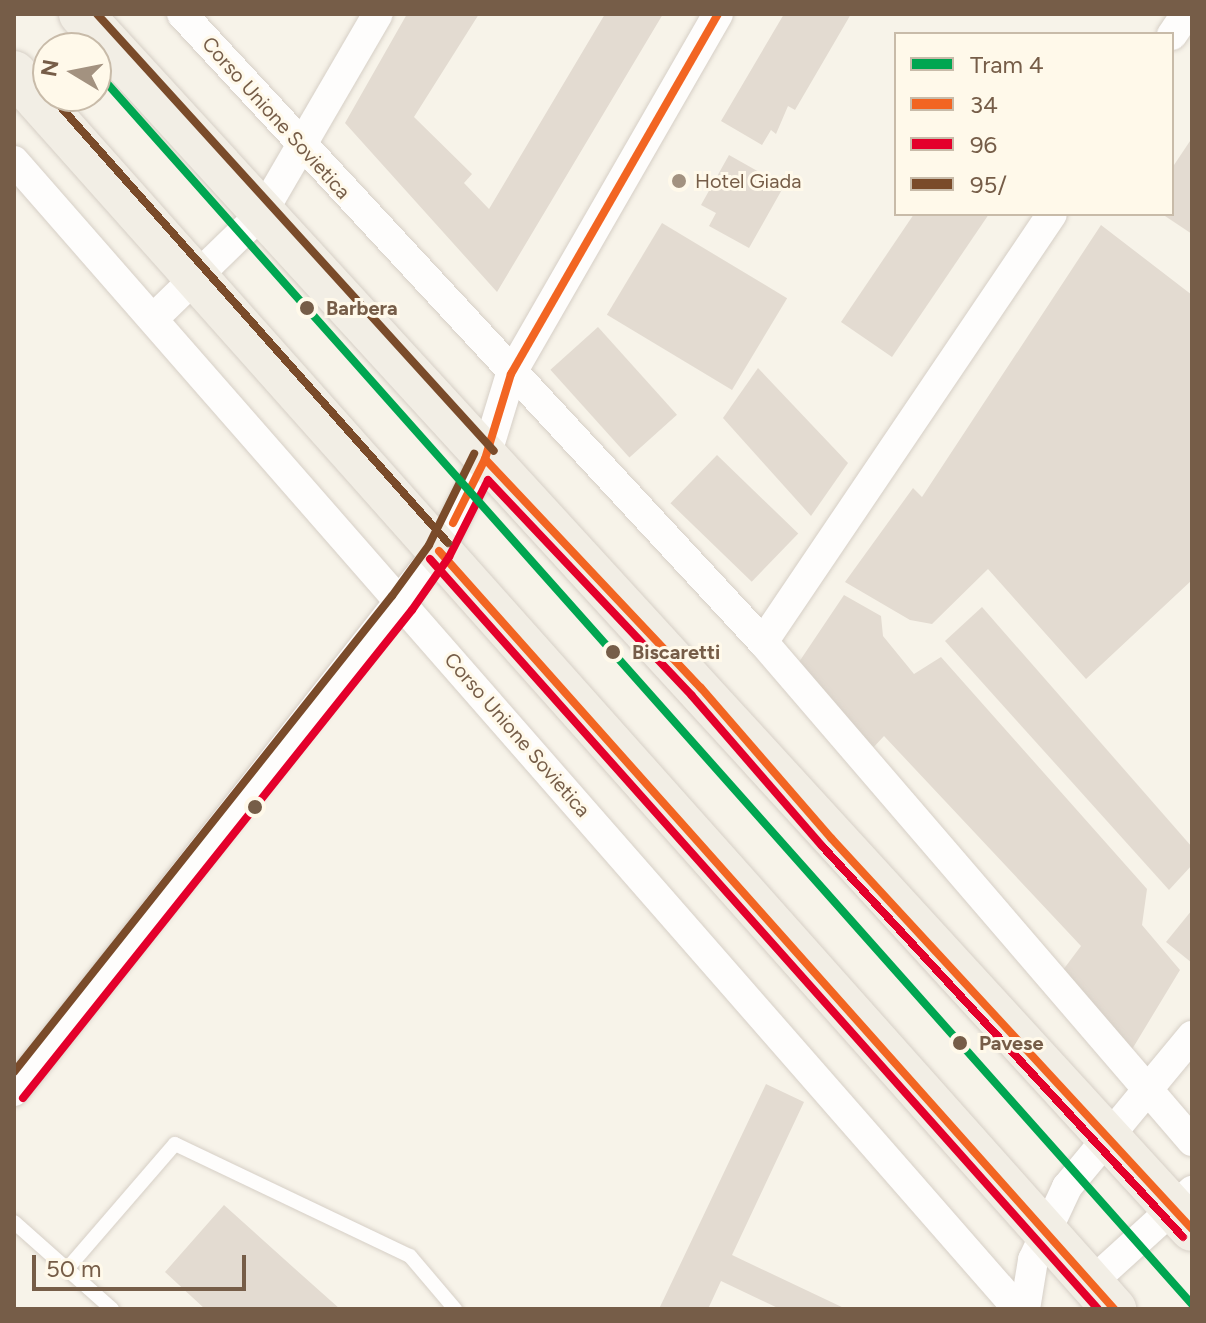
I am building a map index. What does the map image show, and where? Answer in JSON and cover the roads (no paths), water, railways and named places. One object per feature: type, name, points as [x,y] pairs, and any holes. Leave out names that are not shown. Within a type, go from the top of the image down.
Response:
[{"type":"main road","points":[[81,14],[485,459],[1108,1133],[1186,1210]]},
{"type":"main road","points":[[14,73],[1102,1296]]},
{"type":"street","name":"Corso Unione Sovietica","points":[[182,14],[511,374],[763,642],[1192,1141]]},
{"type":"street","points":[[153,319],[262,213],[378,14]]},
{"type":"street","points":[[14,1091],[402,603],[439,551],[485,459],[511,374],[718,14]]},
{"type":"street","points":[[1174,32],[1186,14]]},
{"type":"street","name":"Corso Unione Sovietica","points":[[14,161],[1018,1309]]},
{"type":"street","points":[[763,642],[1051,216]]},
{"type":"street","points":[[1025,1309],[1033,1260],[1067,1187],[1108,1133],[1148,1092],[1192,1036]]},
{"type":"street","points":[[1102,1296],[1186,1210]]},
{"type":"lane","points":[[67,1269],[175,1144],[248,1174],[410,1256],[455,1309]]},
{"type":"lane","points":[[14,1222],[112,1309]]},
{"type":"tram line","name":"4","points":[[112,89],[1192,1304]]},
{"type":"place","name":"Hotel Giada","points":[[679,181]]},
{"type":"place","name":"Barbera","points":[[307,308]]},
{"type":"place","name":"Biscaretti","points":[[613,652]]},
{"type":"place","name":"Pavese","points":[[960,1043]]}]
